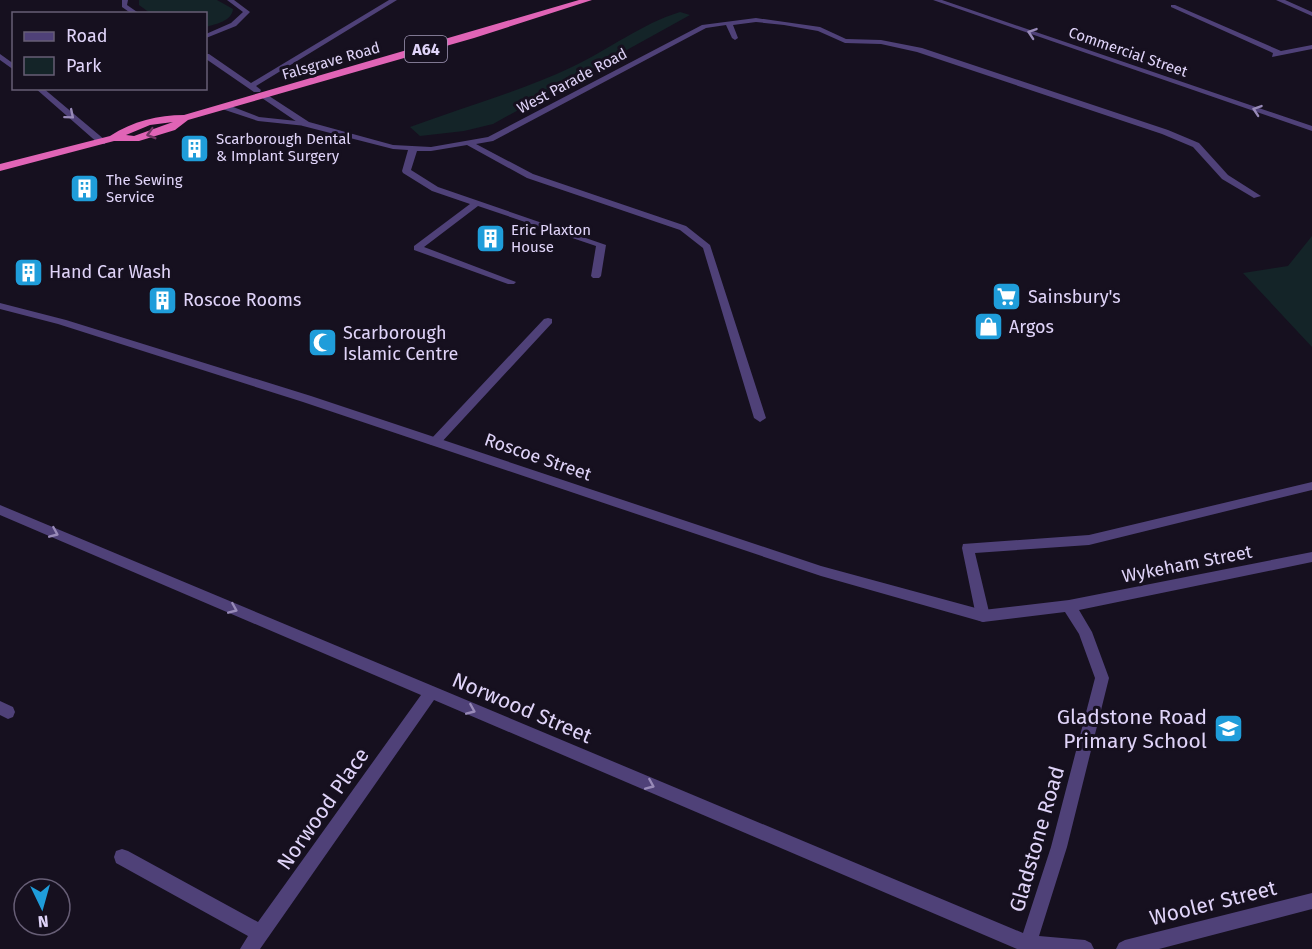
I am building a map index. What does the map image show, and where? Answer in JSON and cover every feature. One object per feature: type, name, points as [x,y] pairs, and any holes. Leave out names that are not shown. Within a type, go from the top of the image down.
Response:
[{"type":"highway","name":"Falsgrave Road","points":[[0,168],[114,138],[135,139],[171,128],[185,118],[588,0]]},
{"type":"street","points":[[125,0],[124,6],[134,12]]},
{"type":"street","points":[[207,36],[229,27],[247,12],[230,0]]},
{"type":"street","points":[[251,86],[394,0]]},
{"type":"street","name":"Commercial Street","points":[[936,0],[1312,129]]},
{"type":"street","points":[[1279,0],[1312,14]]},
{"type":"street","points":[[1173,6],[1281,54]]},
{"type":"street","name":"West Parade Road","points":[[225,107],[258,119],[306,124],[363,140],[413,149],[470,144],[490,139],[681,36],[704,26],[756,20],[820,29],[845,41],[881,42],[919,50],[1165,132],[1196,145],[1225,177],[1257,195]]},
{"type":"street","points":[[728,22],[735,38]]},
{"type":"street","points":[[1269,57],[1312,47]]},
{"type":"street","points":[[0,56],[12,66]]},
{"type":"street","name":"West Parade Road","points":[[207,57],[306,124]]},
{"type":"street","points":[[40,90],[102,141]]},
{"type":"street","points":[[470,144],[530,176],[683,228],[708,247],[760,417]]},
{"type":"street","points":[[413,149],[405,171],[435,189],[601,245],[596,276]]},
{"type":"street","points":[[475,204],[417,248],[511,282]]},
{"type":"street","name":"Roscoe Street","points":[[0,306],[107,336],[435,442],[821,571],[983,616],[1069,606]]},
{"type":"street","points":[[435,442],[548,321]]},
{"type":"street","points":[[983,616],[968,548],[1089,540],[1312,486]]},
{"type":"street","name":"Norwood Street","points":[[0,510],[1027,946]]},
{"type":"street","name":"Wykeham Street","points":[[1069,606],[1312,558]]},
{"type":"street","name":"Gladstone Road","points":[[1027,946],[1059,847],[1102,678],[1085,632],[1069,606]]},
{"type":"street","name":"Norwood Place","points":[[249,949],[431,693]]},
{"type":"street","points":[[122,858],[260,933]]},
{"type":"street","name":"Wooler Street","points":[[1125,949],[1312,901]]},
{"type":"street","points":[[1027,946],[1085,949]]},
{"type":"green space","points":[[139,0],[217,0],[233,9],[227,19],[207,27],[207,12],[149,12],[139,5]]},
{"type":"green space","points":[[680,12],[690,15],[493,124],[464,131],[420,136],[410,127],[554,75],[652,23]]},
{"type":"green space","points":[[1312,236],[1312,347],[1243,273],[1288,266]]},
{"type":"place","name":"Scarborough Dental & Implant Surgery","points":[[195,148]]},
{"type":"place","name":"The Sewing Service","points":[[85,189]]},
{"type":"place","name":"Eric Plaxton House","points":[[490,239]]},
{"type":"place","name":"Hand Car Wash","points":[[28,272]]},
{"type":"place","name":"Sainsbury's","points":[[1007,297]]},
{"type":"place","name":"Roscoe Rooms","points":[[162,300]]},
{"type":"place","name":"Argos","points":[[988,327]]},
{"type":"place","name":"Scarborough Islamic Centre","points":[[322,343]]},
{"type":"place","name":"Gladstone Road Primary School","points":[[1228,729]]}]
